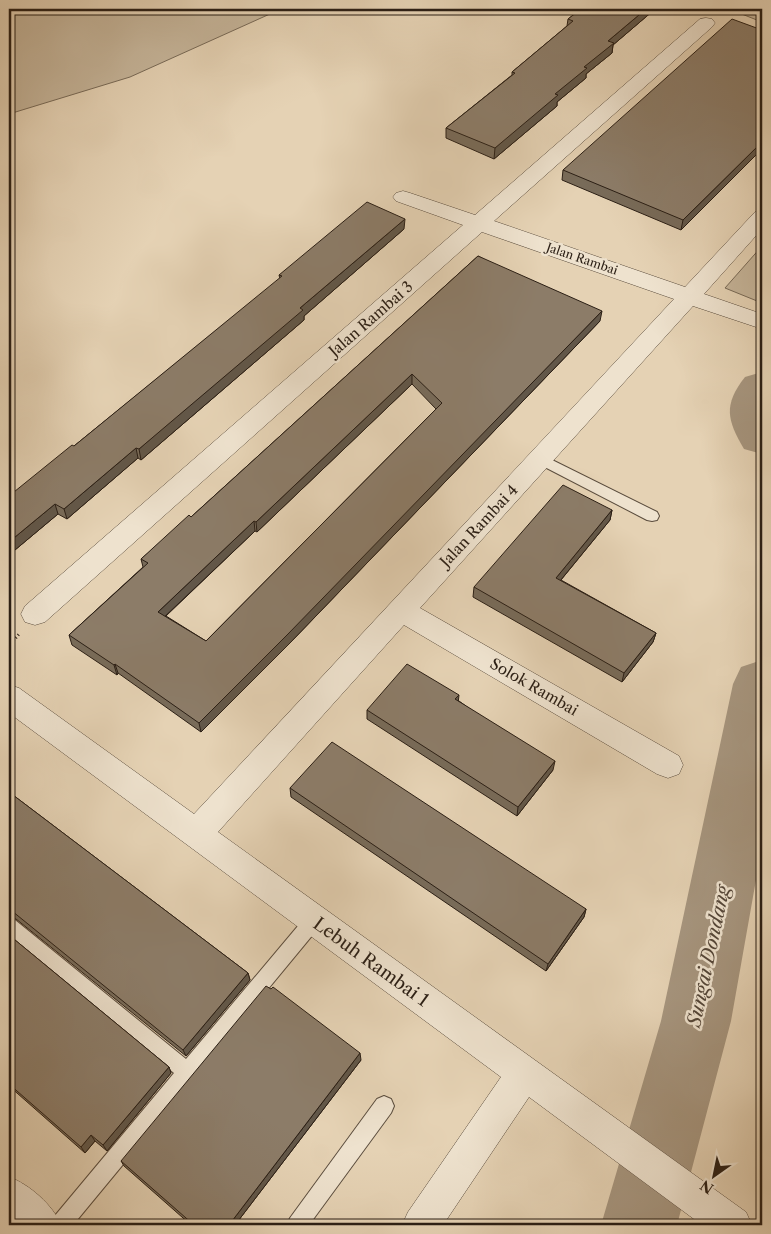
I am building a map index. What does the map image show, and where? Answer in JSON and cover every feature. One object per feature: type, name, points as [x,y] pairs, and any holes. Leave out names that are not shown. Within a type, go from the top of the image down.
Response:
[{"type":"street","name":"Jalan Rambai 3","points":[[34,614],[479,224],[706,22]]},
{"type":"street","name":"Jalan Rambai","points":[[402,196],[762,322]]},
{"type":"street","name":"Jalan Rambai 4","points":[[196,834],[762,217]]},
{"type":"street","name":"Solok Rambai","points":[[401,610],[668,765]]},
{"type":"street","name":"Lebuh Rambai 1","points":[[9,697],[733,1225]]},
{"type":"street","points":[[421,1225],[524,1074]]},
{"type":"street","points":[[9,1195],[42,1225]]},
{"type":"lane","points":[[540,459],[652,516]]},
{"type":"lane","points":[[60,1225],[314,920]]},
{"type":"lane","points":[[9,926],[187,1072]]},
{"type":"lane","points":[[298,1225],[384,1106]]},
{"type":"shaded area","points":[[9,9],[281,9],[130,77],[9,114]]},
{"type":"shaded area","points":[[729,9],[762,9],[762,22]]},
{"type":"shaded area","points":[[762,246],[762,303],[725,288]]},
{"type":"building","points":[[581,9],[646,9],[608,41],[614,43],[555,94],[558,95],[495,148],[446,128],[515,73],[512,72],[573,21],[568,19]]},
{"type":"building","points":[[732,19],[762,30],[762,142],[683,220],[563,170]]},
{"type":"building","points":[[367,202],[405,219],[300,308],[303,310],[139,449],[136,448],[64,509],[55,504],[9,542],[9,496],[72,445],[74,446],[282,276],[279,275]]},
{"type":"building","points":[[478,256],[602,311],[199,723],[115,664],[69,635],[148,563],[141,559],[189,515],[191,517]],"holes":[[[412,374],[442,403],[206,641],[158,612]]]},
{"type":"building","points":[[563,485],[612,510],[556,578],[656,633],[624,673],[474,587]]},
{"type":"building","points":[[407,664],[459,695],[455,699],[555,761],[518,807],[367,710]]},
{"type":"building","points":[[332,742],[586,909],[548,964],[290,788]]},
{"type":"building","points":[[9,792],[248,973],[183,1050],[9,910]]},
{"type":"building","points":[[9,935],[169,1067],[103,1145],[91,1135],[81,1147],[9,1084]]},
{"type":"building","points":[[266,986],[271,989],[273,987],[360,1053],[229,1225],[194,1225],[121,1161]]},
{"type":"waterway","name":"Sungai Dondang","points":[[762,389],[755,400],[754,406],[756,424],[762,436]]},
{"type":"waterway","name":"Sungai Dondang","points":[[639,1225],[696,1021],[762,684]]}]
